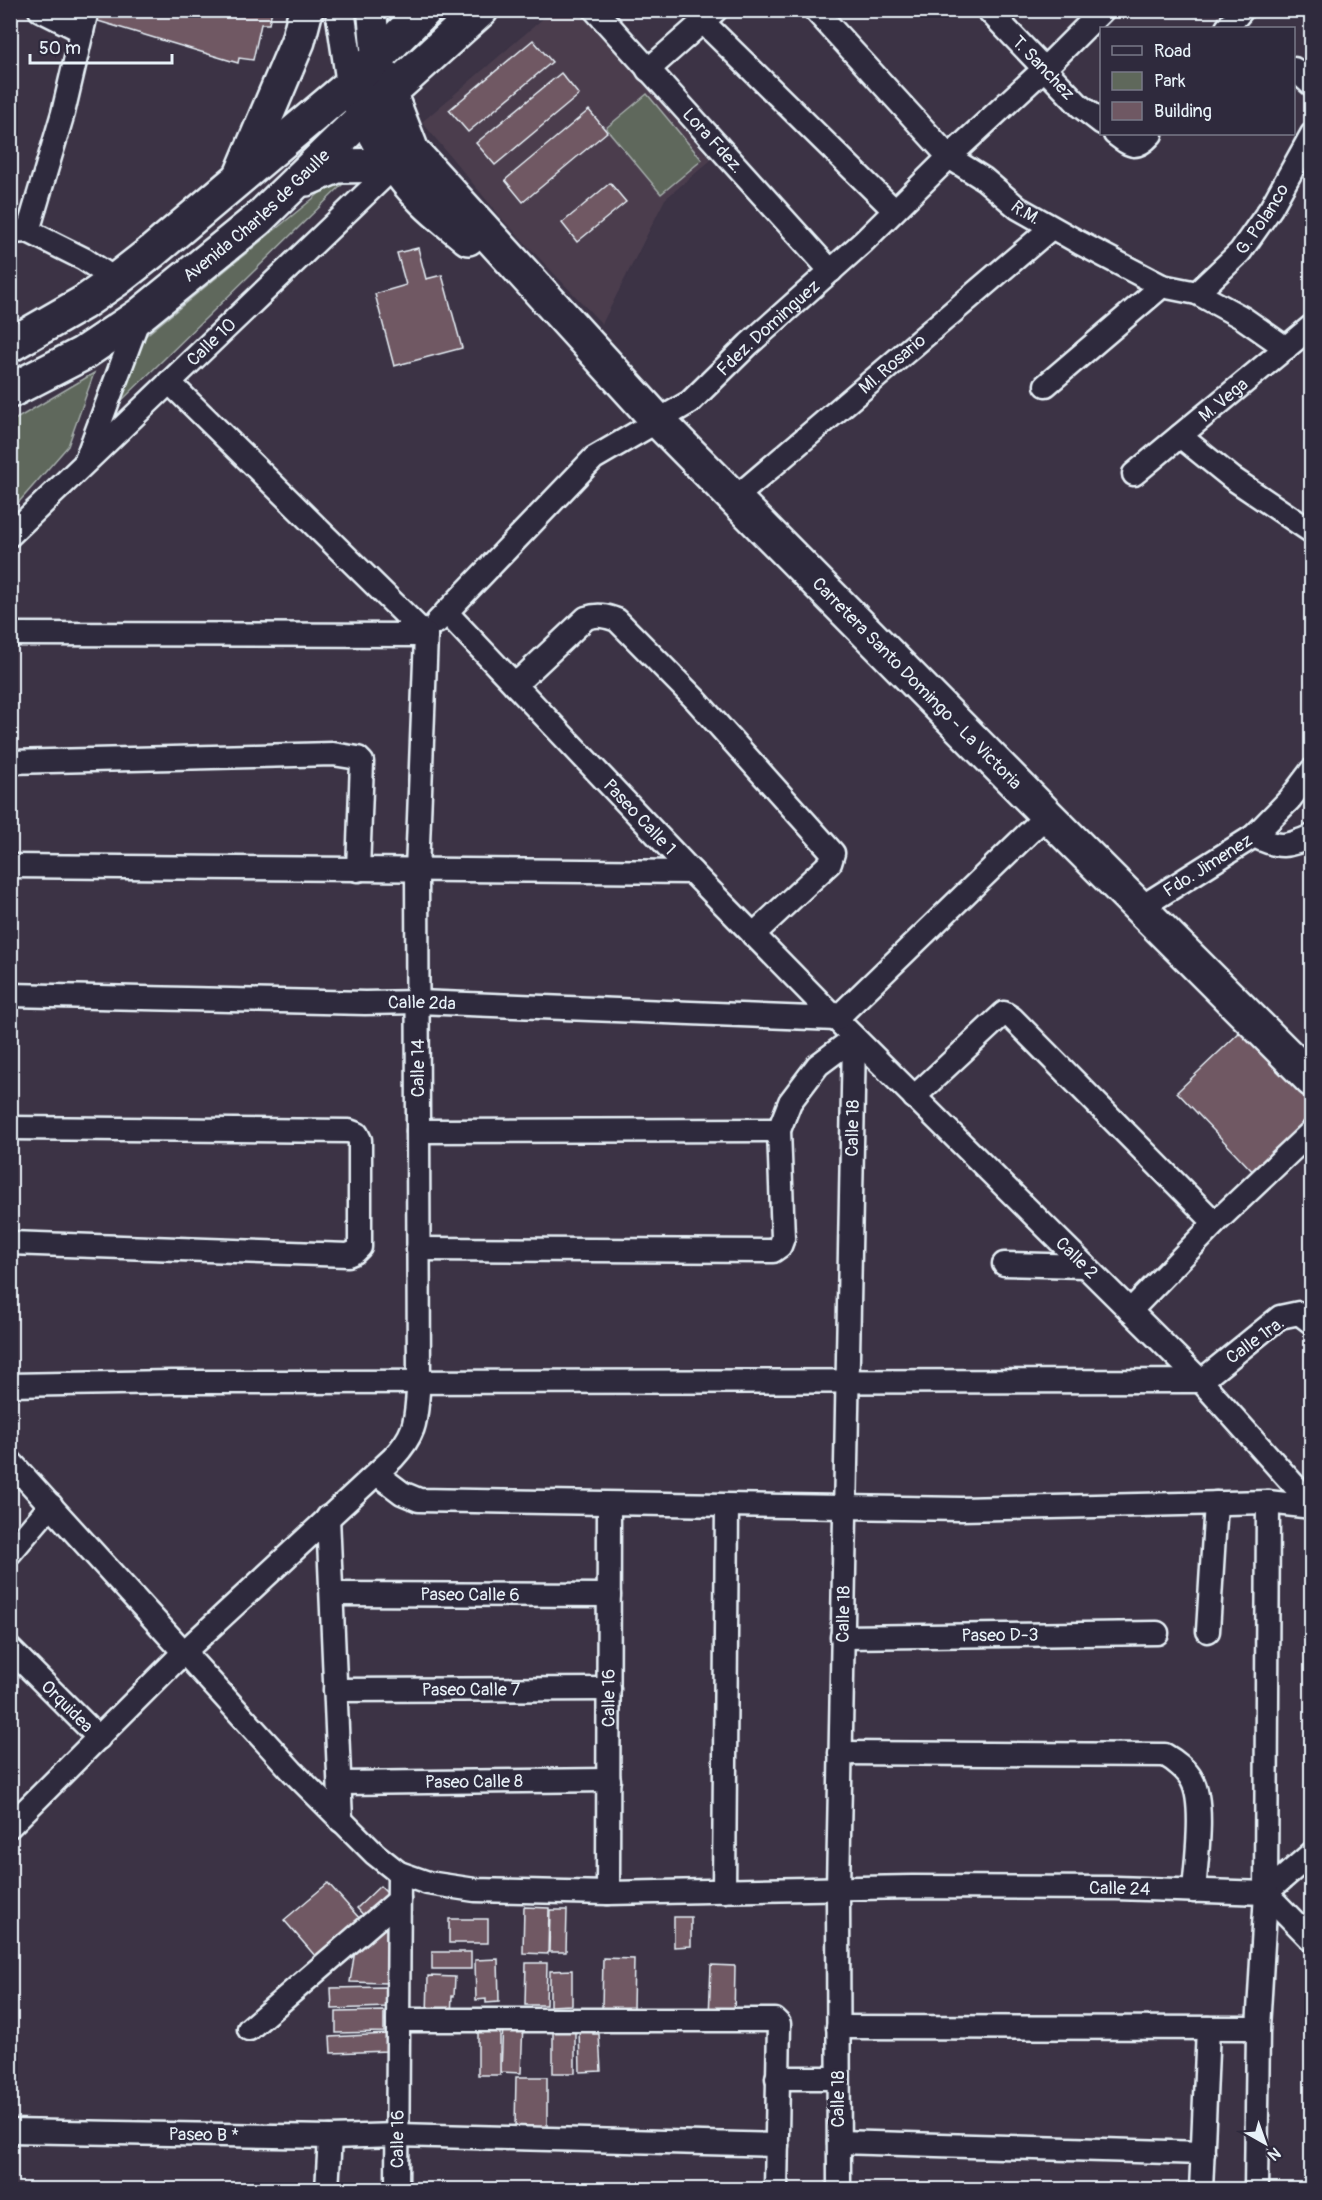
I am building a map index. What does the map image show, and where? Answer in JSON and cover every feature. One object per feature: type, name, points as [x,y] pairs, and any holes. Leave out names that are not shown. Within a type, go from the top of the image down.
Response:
[{"type":"main road","points":[[239,179],[298,41],[306,10]]},
{"type":"main road","name":"Avenida Charles de Gaulle","points":[[10,345],[83,303],[116,280],[351,84],[425,10]]},
{"type":"main road","name":"Avenida Charles de Gaulle","points":[[10,391],[82,354],[140,315],[257,220],[365,115],[482,10]]},
{"type":"main road","name":"Carretera Santo Domingo - La Victoria","points":[[376,59],[390,94],[404,158],[424,200],[469,239],[530,278],[659,422],[1311,1080]]},
{"type":"main road","name":"Carretera Santo Domingo - La Victoria","points":[[351,84],[365,115],[404,158]]},
{"type":"main road","points":[[293,185],[337,166],[404,158]]},
{"type":"street","points":[[40,10],[85,21],[63,113],[19,232],[84,259],[116,280]]},
{"type":"street","points":[[340,10],[351,84]]},
{"type":"street","points":[[372,10],[376,59]]},
{"type":"street","name":"Lora Fdez.","points":[[595,10],[831,271]]},
{"type":"street","name":"R.M.","points":[[815,10],[949,157],[984,178],[1018,208],[1051,228],[1162,286],[1197,293],[1243,318],[1286,348]]},
{"type":"street","name":"T. Sanchez","points":[[988,10],[1080,106],[1100,122]]},
{"type":"street","name":"Fdez. Dominguez","points":[[426,635],[594,458],[690,402],[749,344],[831,271],[1044,69],[1103,10]]},
{"type":"street","points":[[648,70],[709,16],[894,210]]},
{"type":"street","points":[[1295,71],[1311,85]]},
{"type":"street","name":"G. Polanco","points":[[1197,293],[1240,252],[1265,217],[1311,134]]},
{"type":"street","points":[[1116,135],[1129,145],[1138,145],[1150,135]]},
{"type":"street","name":"Calle 10","points":[[10,535],[404,158]]},
{"type":"street","name":"Ml. Rosario","points":[[734,499],[1051,228]]},
{"type":"street","points":[[1046,385],[1162,286]]},
{"type":"street","points":[[84,465],[140,315]]},
{"type":"street","name":"M. Vega","points":[[1134,474],[1311,326]]},
{"type":"street","points":[[169,382],[426,635]]},
{"type":"street","points":[[1180,436],[1232,478],[1311,532]]},
{"type":"street","name":"Paseo Calle 1","points":[[446,612],[692,872],[836,1019]]},
{"type":"street","points":[[515,685],[586,618],[594,615],[617,620],[695,699],[833,854],[830,863],[753,935]]},
{"type":"street","points":[[10,634],[426,635]]},
{"type":"street","name":"Calle 14","points":[[377,1474],[405,1445],[414,1429],[419,1382],[417,871],[426,635]]},
{"type":"street","points":[[10,762],[333,754],[358,758],[362,762],[358,870]]},
{"type":"street","points":[[1254,836],[1290,799],[1311,770]]},
{"type":"street","points":[[836,1019],[1047,815]]},
{"type":"street","name":"Fdo. Jimenez","points":[[1140,908],[1254,836],[1268,843],[1288,846],[1311,836]]},
{"type":"street","points":[[10,866],[692,872]]},
{"type":"street","name":"Calle 2da","points":[[10,995],[365,1004],[418,1002],[836,1019]]},
{"type":"street","points":[[914,1097],[1004,1013],[1012,1018],[1215,1223]]},
{"type":"street","name":"Calle 2","points":[[836,1019],[1201,1381],[1311,1506]]},
{"type":"street","points":[[418,1249],[773,1251],[780,1246],[783,1239],[779,1130],[790,1102],[818,1065],[854,1038]]},
{"type":"street","name":"Calle 18","points":[[839,2190],[838,1889],[854,1038]]},
{"type":"street","points":[[10,1128],[349,1131],[357,1134],[360,1140],[360,1247],[356,1252],[348,1255],[10,1243]]},
{"type":"street","points":[[418,1131],[779,1130]]},
{"type":"street","points":[[1130,1311],[1215,1223],[1311,1131]]},
{"type":"street","points":[[1004,1264],[1085,1266]]},
{"type":"street","name":"Calle 1ra.","points":[[1201,1381],[1280,1317],[1299,1313],[1311,1323]]},
{"type":"street","points":[[10,1385],[171,1382],[1201,1381]]},
{"type":"street","name":"Calle 24","points":[[10,1461],[292,1771],[341,1821],[375,1854],[399,1872],[428,1883],[475,1890],[609,1893],[912,1887],[1105,1888],[1266,1893]]},
{"type":"street","points":[[10,1826],[184,1652],[377,1474],[402,1493],[418,1500],[961,1509],[1268,1502],[1311,1506]]},
{"type":"street","points":[[1256,2190],[1258,2028],[1266,1893],[1268,1502]]},
{"type":"street","points":[[1208,1631],[1216,1503]]},
{"type":"street","name":"Calle 16","points":[[609,1504],[609,1893]]},
{"type":"street","points":[[10,1553],[51,1505]]},
{"type":"street","points":[[724,1891],[727,1506]]},
{"type":"street","points":[[328,1517],[341,1821]]},
{"type":"street","name":"Paseo Calle 6","points":[[332,1594],[609,1595]]},
{"type":"street","name":"Paseo D-3","points":[[842,1637],[1157,1633]]},
{"type":"street","name":"Orquidea","points":[[14,1658],[99,1738]]},
{"type":"street","name":"Paseo Calle 7","points":[[335,1690],[609,1689]]},
{"type":"street","points":[[840,1753],[1165,1755],[1192,1778],[1198,1797],[1194,1891]]},
{"type":"street","name":"Paseo Calle 8","points":[[340,1783],[609,1780]]},
{"type":"street","points":[[1266,1893],[1311,1853]]},
{"type":"street","name":"Calle 16","points":[[397,2190],[399,1872]]},
{"type":"street","points":[[1266,1893],[1311,1940]]},
{"type":"street","points":[[249,2029],[399,1900]]},
{"type":"street","points":[[398,2020],[775,2020],[779,2024],[776,2190]]},
{"type":"street","points":[[838,2027],[1258,2028]]},
{"type":"street","points":[[1201,2190],[1208,2028]]},
{"type":"street","points":[[777,2079],[838,2078]]},
{"type":"street","name":"Paseo B *","points":[[10,2131],[330,2137],[398,2135],[777,2145]]},
{"type":"street","points":[[327,2190],[330,2137]]},
{"type":"street","points":[[839,2142],[1203,2153]]},
{"type":"shaded area","points":[[552,11],[581,11],[711,160],[665,199],[602,324],[504,221],[422,122]]},
{"type":"green space","points":[[647,94],[702,160],[661,194],[606,128]]},
{"type":"green space","points":[[343,174],[343,184],[117,405],[144,337]]},
{"type":"green space","points":[[94,373],[68,446],[11,511],[11,422]]},
{"type":"building","points":[[101,10],[272,10],[269,24],[261,24],[253,60],[239,58],[238,63],[98,21]]},
{"type":"building","points":[[533,40],[552,62],[468,132],[449,110]]},
{"type":"building","points":[[561,73],[579,95],[495,165],[476,143]]},
{"type":"building","points":[[589,110],[607,132],[523,202],[505,180]]},
{"type":"building","points":[[610,183],[626,202],[577,242],[562,223]]},
{"type":"building","points":[[418,248],[426,279],[442,275],[462,348],[394,366],[375,294],[406,285],[397,253]]},
{"type":"building","points":[[1241,1031],[1312,1105],[1312,1127],[1258,1177],[1177,1092]]},
{"type":"building","points":[[328,1883],[360,1919],[316,1957],[284,1920]]},
{"type":"building","points":[[380,1886],[391,1897],[367,1919],[357,1908]]},
{"type":"building","points":[[524,1907],[549,1908],[548,1954],[523,1953]]},
{"type":"building","points":[[550,1910],[567,1910],[566,1952],[549,1952]]},
{"type":"building","points":[[674,1917],[691,1917],[691,1946],[674,1947]]},
{"type":"building","points":[[449,1919],[488,1919],[488,1943],[449,1943]]},
{"type":"building","points":[[391,1925],[387,1983],[350,1982],[356,1944]]},
{"type":"building","points":[[432,1952],[471,1952],[471,1969],[432,1969]]},
{"type":"building","points":[[603,1958],[634,1959],[633,2008],[602,2008]]},
{"type":"building","points":[[498,1959],[499,2002],[486,2003],[486,1999],[476,2000],[475,1960]]},
{"type":"building","points":[[526,1963],[547,1963],[546,2005],[525,2005]]},
{"type":"building","points":[[711,1965],[735,1966],[734,2018],[709,2018]]},
{"type":"building","points":[[572,1970],[572,2005],[550,2006],[550,1971]]},
{"type":"building","points":[[428,1976],[455,1977],[451,2017],[427,2017]]},
{"type":"building","points":[[386,1987],[386,2007],[332,2009],[331,1988]]},
{"type":"building","points":[[384,2011],[384,2032],[336,2033],[336,2012]]},
{"type":"building","points":[[503,2021],[523,2022],[521,2073],[501,2072]]},
{"type":"building","points":[[553,2021],[575,2021],[575,2073],[553,2073]]},
{"type":"building","points":[[478,2022],[500,2022],[500,2075],[478,2075]]},
{"type":"building","points":[[593,2025],[593,2034],[599,2034],[601,2071],[580,2072],[579,2026]]},
{"type":"building","points":[[388,2034],[388,2051],[331,2053],[330,2037]]},
{"type":"building","points":[[516,2077],[547,2077],[547,2127],[515,2127]]}]
